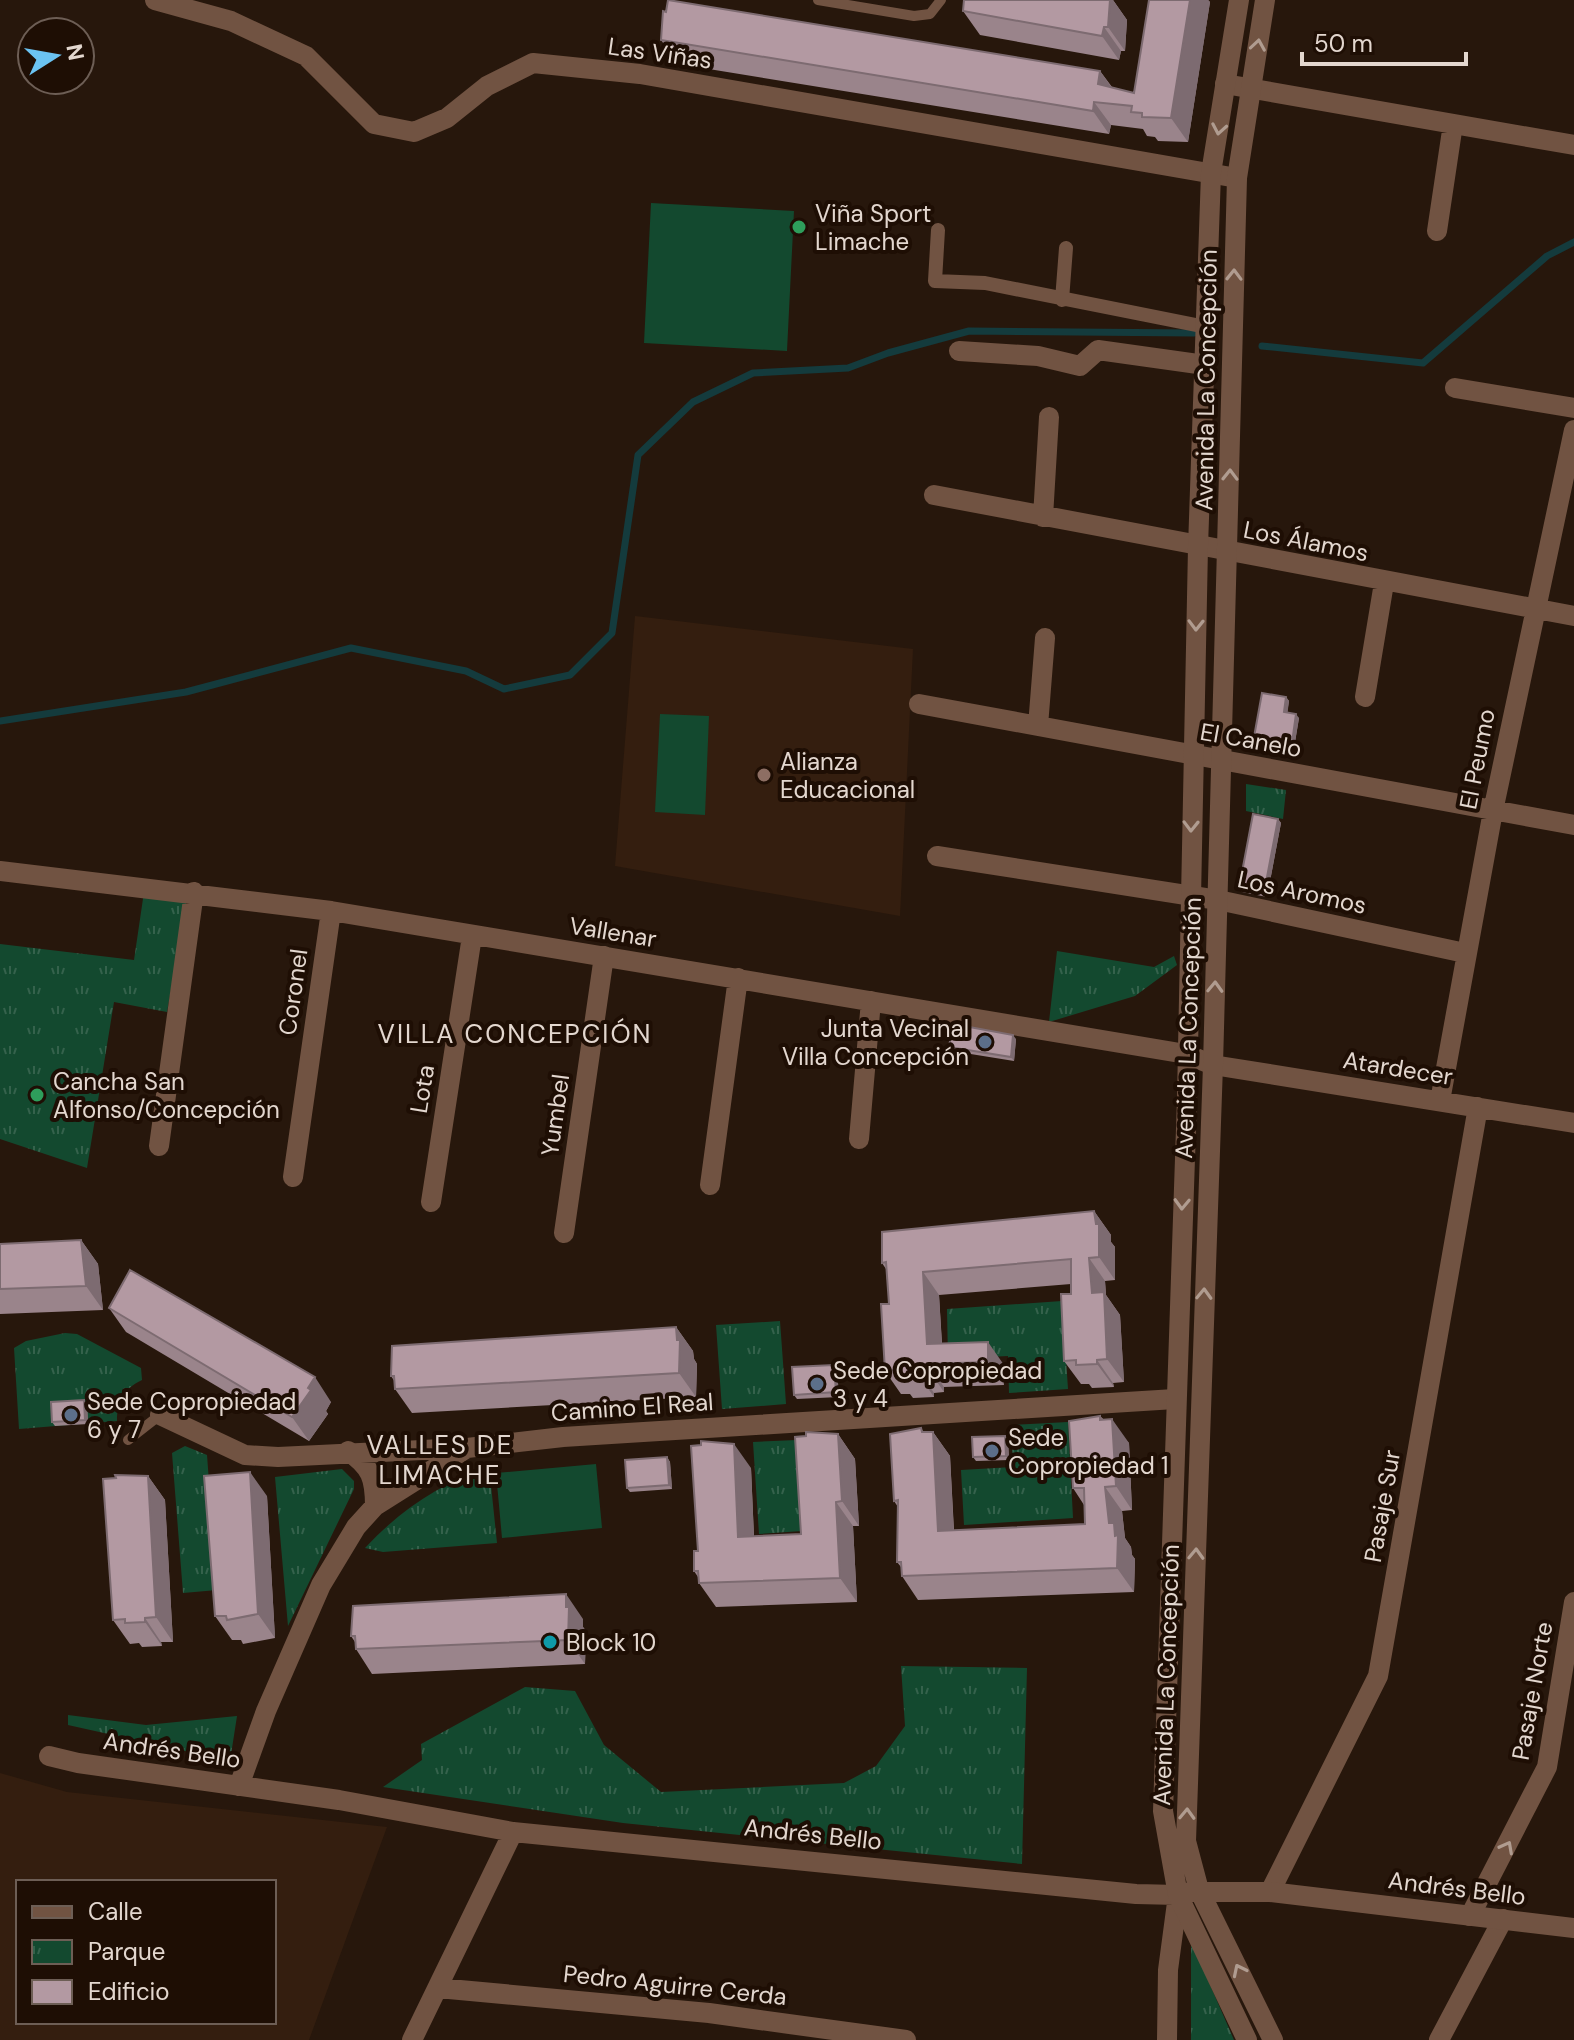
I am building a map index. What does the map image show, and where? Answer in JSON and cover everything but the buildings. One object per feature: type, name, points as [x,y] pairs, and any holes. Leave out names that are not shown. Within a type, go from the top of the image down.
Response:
[{"type":"street","name":"Las Viñas","points":[[155,0],[231,21],[306,56],[374,124],[414,132],[447,118],[487,86],[533,63],[559,64],[640,74],[1237,178]]},
{"type":"street","name":"Avenida La Concepción","points":[[1239,0],[1211,173],[1163,1811],[1178,1895],[1247,2040]]},
{"type":"street","name":"Avenida La Concepción","points":[[1265,0],[1237,178],[1213,1065],[1186,1841],[1199,1890],[1273,2040]]},
{"type":"street","points":[[1225,84],[1574,145]]},
{"type":"street","points":[[1437,231],[1453,124]]},
{"type":"street","points":[[938,230],[935,281],[985,283],[1206,327]]},
{"type":"street","points":[[1062,300],[1066,248]]},
{"type":"street","points":[[959,351],[1038,356],[1080,366],[1098,350],[1205,365]]},
{"type":"street","points":[[1455,388],[1574,408]]},
{"type":"street","points":[[1043,517],[1049,417]]},
{"type":"street","name":"El Peumo","points":[[1440,1101],[1493,811],[1574,430]]},
{"type":"street","name":"Los Álamos","points":[[934,495],[1384,583],[1574,616]]},
{"type":"street","points":[[1365,697],[1384,583]]},
{"type":"street","points":[[1038,726],[1045,638]]},
{"type":"street","name":"El Canelo","points":[[919,704],[1574,825]]},
{"type":"street","name":"Los Aromos","points":[[937,856],[1218,900],[1465,953]]},
{"type":"street","name":"Vallenar","points":[[0,871],[194,892],[331,911],[1186,1054],[1213,1065]]},
{"type":"street","points":[[159,1146],[194,892]]},
{"type":"street","name":"Coronel","points":[[293,1177],[331,911]]},
{"type":"street","name":"Lota","points":[[431,1202],[472,936]]},
{"type":"street","name":"Yumbel","points":[[564,1233],[604,956]]},
{"type":"street","points":[[710,1185],[738,978]]},
{"type":"street","points":[[859,1139],[871,1001]]},
{"type":"street","name":"Atardecer","points":[[1213,1065],[1574,1123]]},
{"type":"street","name":"Pasaje Sur","points":[[1270,1892],[1378,1676],[1478,1107]]},
{"type":"street","name":"Camino El Real","points":[[239,1786],[266,1711],[321,1585],[356,1527],[375,1506],[467,1448],[563,1437],[1175,1399]]},
{"type":"street","points":[[160,1415],[245,1455],[278,1457],[348,1451],[467,1448]]},
{"type":"street","points":[[348,1451],[362,1460],[373,1475],[375,1506]]},
{"type":"street","name":"Pasaje Norte","points":[[1470,1916],[1547,1767],[1574,1602]]},
{"type":"street","name":"Andrés Bello","points":[[49,1756],[513,1832],[1136,1894],[1178,1895],[1199,1890],[1270,1892],[1574,1928]]},
{"type":"street","points":[[412,2040],[513,1832]]},
{"type":"street","points":[[1167,2040],[1168,1970],[1178,1895]]},
{"type":"street","points":[[1439,2040],[1503,1919]]},
{"type":"street","name":"Pedro Aguirre Cerda","points":[[438,1988],[709,2013],[906,2040]]},
{"type":"lane","points":[[818,0],[914,16],[930,14],[941,0]]},
{"type":"lane","points":[[128,1440],[160,1415]]},
{"type":"shaded area","name":"Alianza Educacional","points":[[635,616],[913,649],[900,916],[615,866]]},
{"type":"shaded area","points":[[0,1773],[67,1792],[387,1827],[309,2040],[0,2040]]},
{"type":"green space","points":[[651,203],[794,211],[787,351],[644,343]]},
{"type":"green space","points":[[660,714],[709,716],[705,815],[655,812]]},
{"type":"green space","points":[[1246,784],[1286,790],[1283,819],[1246,811]]},
{"type":"green space","points":[[144,892],[187,898],[167,1012],[114,1002],[87,1168],[0,1139],[0,944],[134,960]]},
{"type":"green space","points":[[1057,951],[1154,967],[1174,956],[1177,965],[1135,996],[1049,1022]]},
{"type":"green space","points":[[1062,1301],[1068,1389],[1009,1393],[1008,1356],[948,1359],[947,1309]]},
{"type":"green space","points":[[780,1321],[786,1404],[722,1409],[716,1325]]},
{"type":"green space","points":[[65,1333],[77,1334],[141,1368],[142,1380],[122,1396],[117,1421],[19,1429],[14,1348],[26,1341]]},
{"type":"green space","points":[[1068,1422],[1073,1518],[964,1525],[961,1470],[1013,1467],[1011,1425]]},
{"type":"green space","points":[[797,1440],[802,1531],[759,1534],[753,1442]]},
{"type":"green space","points":[[185,1446],[207,1455],[217,1590],[183,1593],[172,1453]]},
{"type":"green space","points":[[596,1464],[602,1528],[502,1538],[496,1473]]},
{"type":"green space","points":[[489,1466],[497,1543],[383,1552],[365,1548],[422,1499]]},
{"type":"green space","points":[[342,1469],[354,1481],[354,1489],[288,1626],[275,1477]]},
{"type":"green space","points":[[901,1666],[1027,1668],[1022,1864],[623,1823],[383,1787],[422,1760],[421,1744],[525,1687],[575,1691],[604,1745],[661,1792],[844,1783],[876,1766],[905,1726]]},
{"type":"green space","points":[[68,1715],[146,1725],[237,1716],[230,1761],[68,1725]]},
{"type":"green space","points":[[1191,1941],[1234,2040],[1191,2040]]},
{"type":"waterway","points":[[1262,346],[1423,363],[1547,256],[1574,242]]},
{"type":"waterway","points":[[0,721],[186,692],[351,648],[466,671],[504,689],[570,675],[612,633],[638,455],[693,402],[753,373],[848,368],[888,353],[969,331],[1194,333]]},
{"type":"place","name":"Viña Sport Limache","points":[[799,227]]},
{"type":"place","name":"Alianza Educacional","points":[[764,775]]},
{"type":"place","name":"Junta Vecinal Villa Concepción","points":[[985,1042]]},
{"type":"place","name":"Cancha San Alfonso/Concepción","points":[[37,1095]]},
{"type":"place","name":"Sede Copropiedad 3 y 4","points":[[817,1384]]},
{"type":"place","name":"Sede Copropiedad 6 y 7","points":[[71,1415]]},
{"type":"place","name":"Sede Copropiedad 1","points":[[992,1451]]},
{"type":"place","name":"Block 10","points":[[550,1642]]},
{"type":"district","name":"VILLA CONCEPCIÓN","points":[[515,1034]]},
{"type":"district","name":"VALLES DE LIMACHE","points":[[440,1460]]}]
